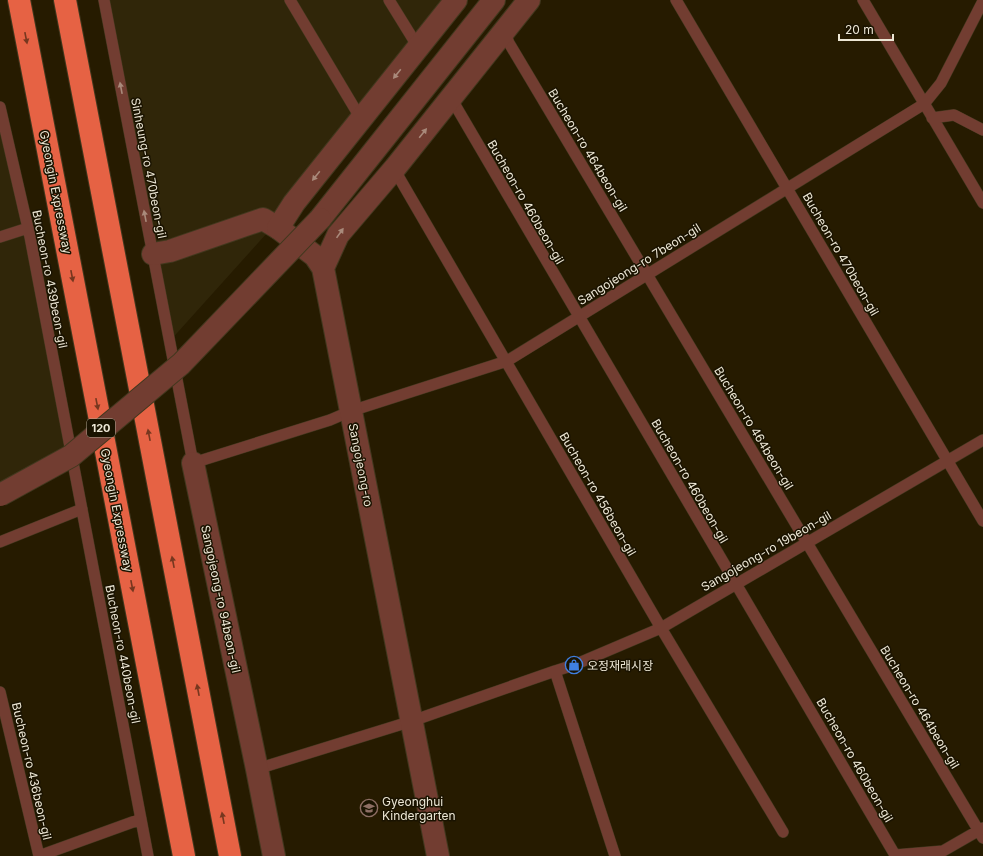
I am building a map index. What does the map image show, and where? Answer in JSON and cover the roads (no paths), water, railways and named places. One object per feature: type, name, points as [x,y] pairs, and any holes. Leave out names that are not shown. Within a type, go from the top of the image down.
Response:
[{"type":"highway","name":"Gyeongin Expressway","points":[[19,0],[184,856]]},
{"type":"highway","points":[[65,0],[230,856]]},
{"type":"street","points":[[153,254],[170,251],[271,223],[294,203],[456,0]]},
{"type":"street","points":[[0,495],[71,456],[181,364],[320,219],[494,0]]},
{"type":"street","points":[[323,268],[338,235],[395,168],[529,0]]},
{"type":"street","name":"Sangojeong-ro","points":[[271,223],[315,256],[323,268],[438,856]]},
{"type":"street","name":"Sangojeong-ro 94beon-gil","points":[[193,463],[274,856]]},
{"type":"lane","name":"Sinheung-ro 470beon-gil","points":[[104,0],[169,342]]},
{"type":"lane","points":[[290,0],[361,119]]},
{"type":"lane","points":[[389,0],[418,47]]},
{"type":"lane","name":"Bucheon-ro 470beon-gil","points":[[676,0],[983,521]]},
{"type":"lane","points":[[863,0],[983,203]]},
{"type":"lane","name":"Sangojeong-ro 7beon-gil","points":[[193,463],[330,420],[351,411],[506,361],[924,104],[941,83],[983,1]]},
{"type":"lane","name":"Bucheon-ro 464beon-gil","points":[[504,31],[509,42],[807,543],[982,832]]},
{"type":"lane","name":"Bucheon-ro 460beon-gil","points":[[451,98],[895,855],[943,851],[982,832]]},
{"type":"lane","name":"Bucheon-ro 439beon-gil","points":[[0,107],[28,228],[72,456]]},
{"type":"lane","points":[[932,118],[954,115],[983,130]]},
{"type":"lane","name":"Bucheon-ro 456beon-gil","points":[[395,168],[397,174],[660,628],[783,832]]},
{"type":"lane","points":[[0,237],[28,228]]},
{"type":"lane","name":"Sangojeong-ro 94beon-gil","points":[[169,342],[193,463]]},
{"type":"lane","name":"Sangojeong-ro 19beon-gil","points":[[412,721],[574,665],[660,628],[983,440]]},
{"type":"lane","name":"Bucheon-ro 440beon-gil","points":[[72,456],[148,856]]},
{"type":"lane","points":[[0,542],[82,509]]},
{"type":"lane","points":[[555,671],[616,856]]},
{"type":"lane","name":"Bucheon-ro 436beon-gil","points":[[0,692],[39,856]]},
{"type":"lane","points":[[257,769],[412,721]]},
{"type":"lane","points":[[39,856],[141,819]]},
{"type":"place","name":"오정재래시장","points":[[574,665]]},
{"type":"place","name":"Gyeonghui Kindergarten","points":[[369,808]]}]
